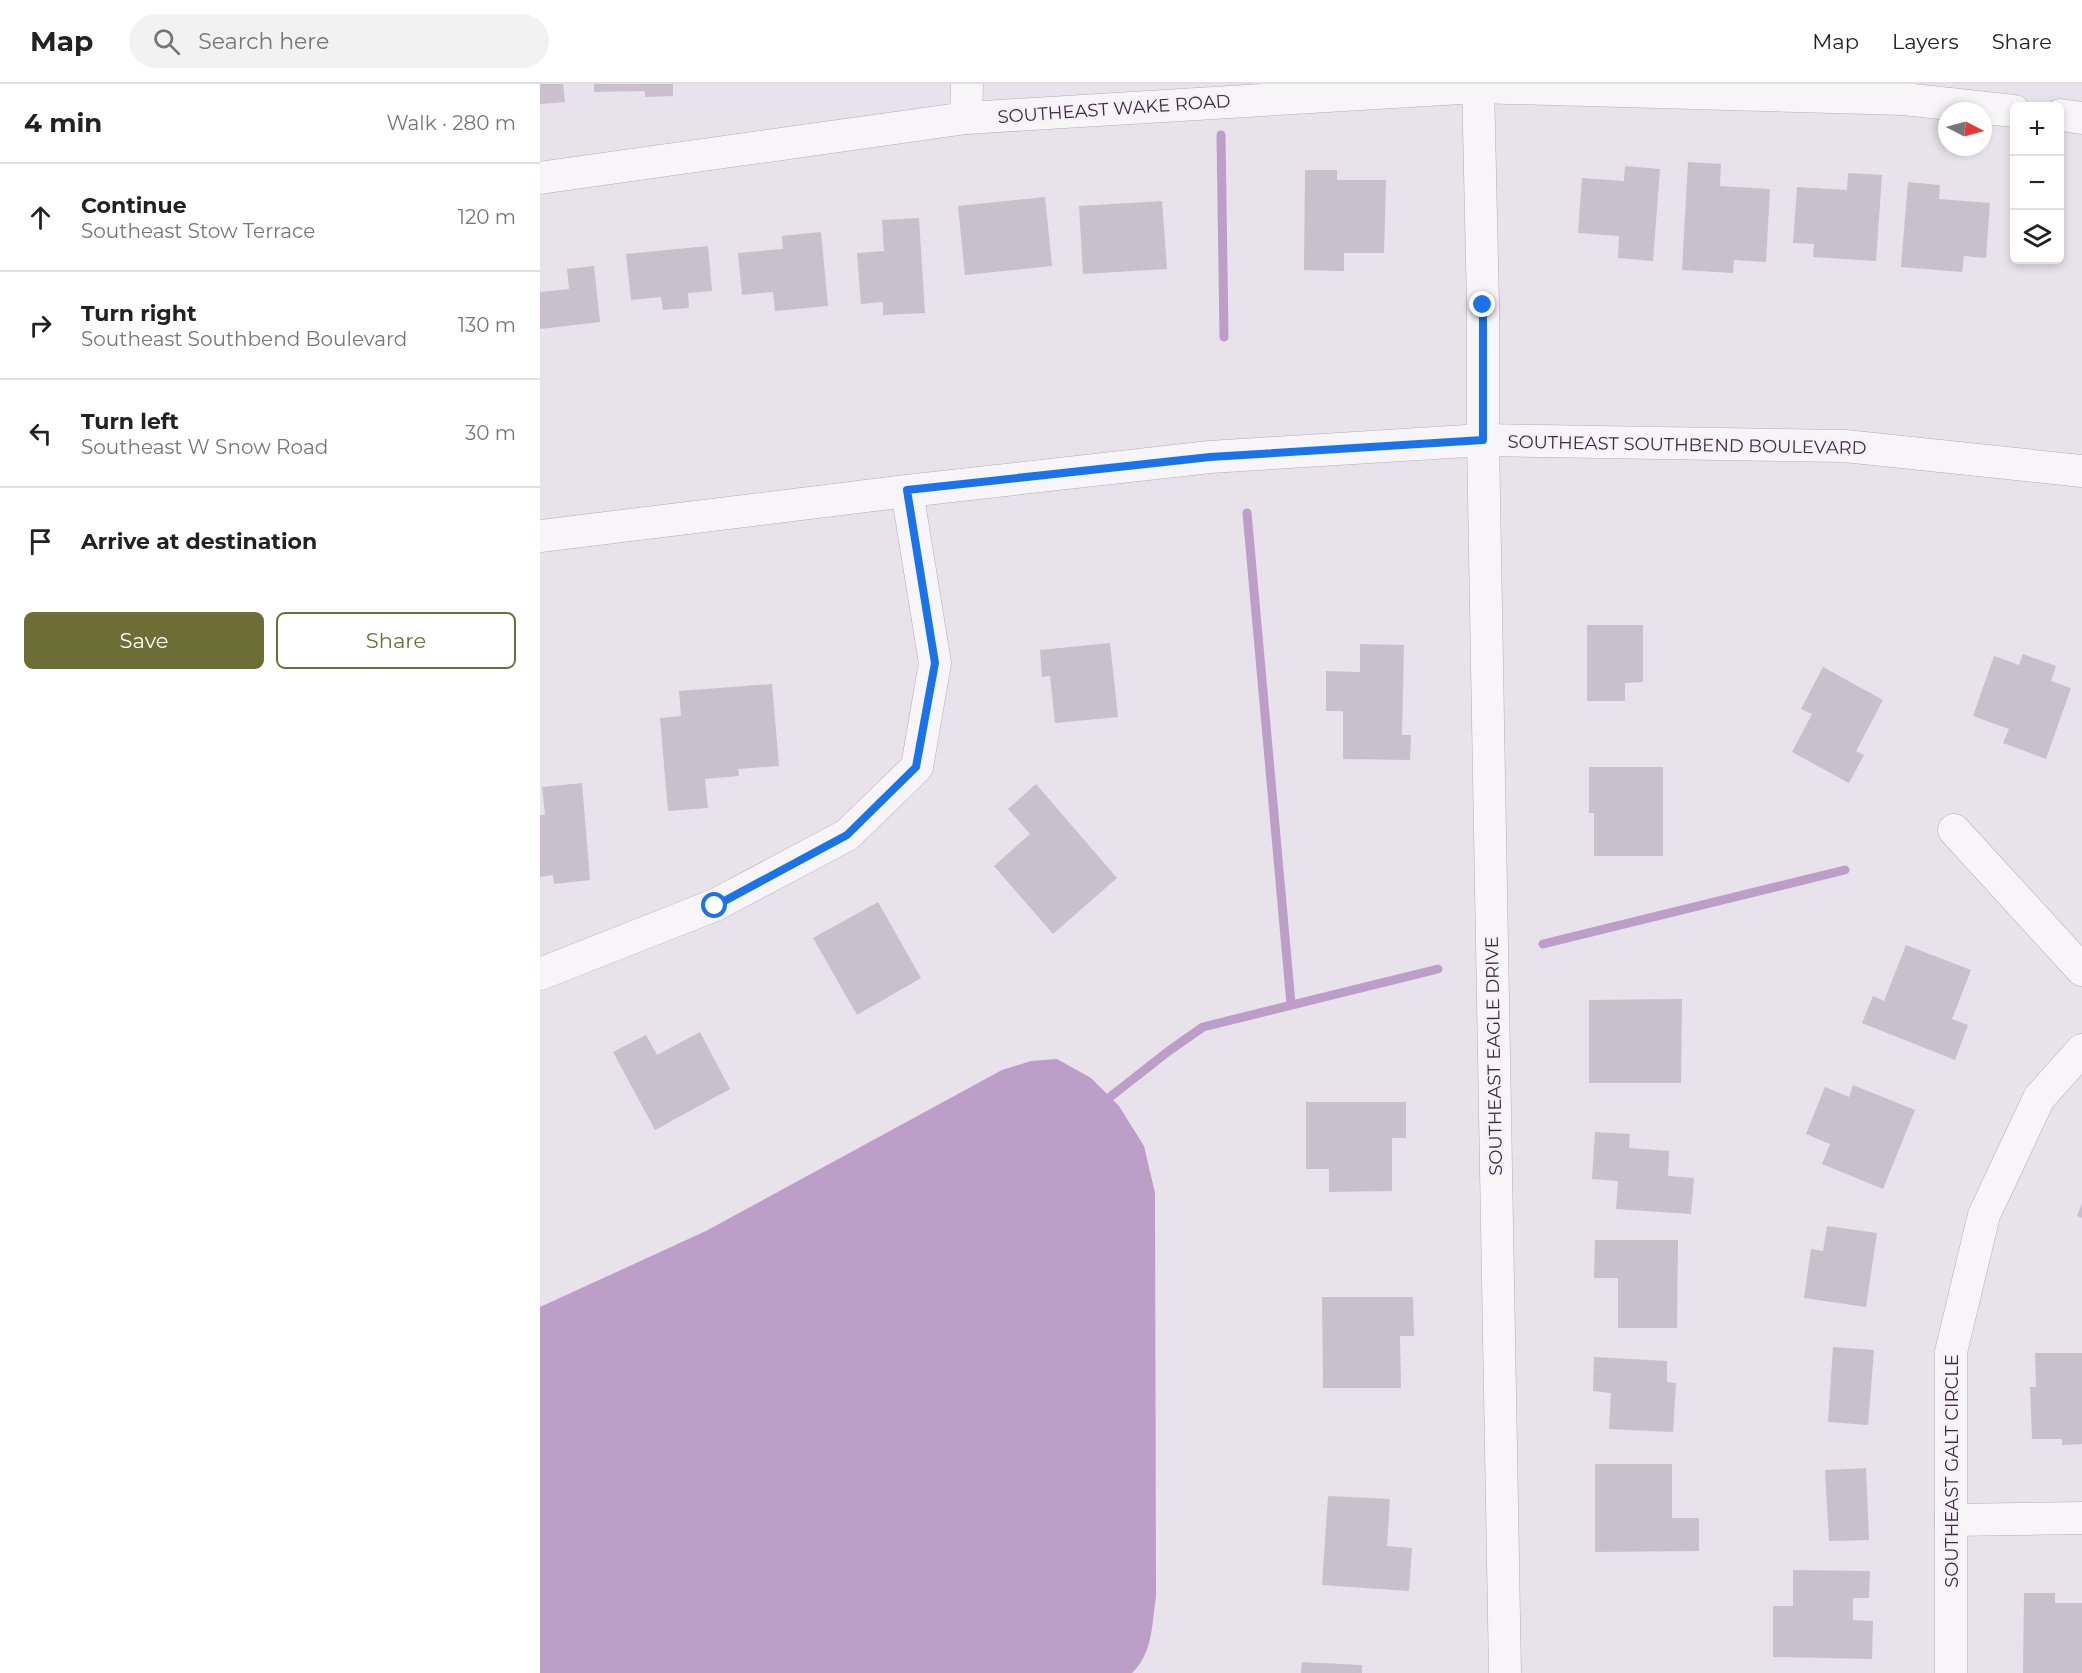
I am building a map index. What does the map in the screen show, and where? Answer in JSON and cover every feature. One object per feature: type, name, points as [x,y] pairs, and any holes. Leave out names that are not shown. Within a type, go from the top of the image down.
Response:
[{"type":"street","points":[[966,118],[967,84]]},
{"type":"street","name":"SOUTHEAST WAKE ROAD","points":[[540,178],[966,118],[1478,85],[1904,92],[2010,110]]},
{"type":"street","name":"SOUTHEAST EAGLE DRIVE","points":[[1478,85],[1505,1673]]},
{"type":"street","points":[[2064,116],[2082,118]]},
{"type":"street","name":"SOUTHEAST SOUTHBEND BOULEVARD","points":[[540,536],[907,490],[1210,457],[1483,440],[1845,446],[2082,471]]},
{"type":"street","points":[[540,974],[715,906],[847,835],[916,767],[935,663],[907,490]]},
{"type":"street","points":[[1954,830],[2082,970]]},
{"type":"street","name":"SOUTHEAST GALT CIRCLE","points":[[1951,1673],[1951,1352],[1984,1215],[2039,1098],[2082,1050]]},
{"type":"street","points":[[1951,1520],[2082,1518]]},
{"type":"shaded area","points":[[1057,1059],[1091,1078],[1119,1106],[1144,1146],[1155,1193],[1156,1596],[1148,1647],[1139,1665],[1132,1673],[540,1673],[540,1307],[706,1231],[1002,1070],[1031,1061]]},
{"type":"building","points":[[540,84],[563,84],[565,102],[540,104]]},
{"type":"building","points":[[594,84],[673,84],[673,96],[645,97],[645,91],[594,92]]},
{"type":"building","points":[[1688,162],[1721,164],[1720,186],[1770,189],[1766,262],[1734,260],[1733,273],[1682,270]]},
{"type":"building","points":[[1625,166],[1660,169],[1653,261],[1618,258],[1619,236],[1578,233],[1582,178],[1624,181]]},
{"type":"building","points":[[1305,170],[1337,170],[1337,180],[1386,180],[1384,253],[1344,253],[1344,271],[1304,270]]},
{"type":"building","points":[[1848,173],[1882,175],[1876,261],[1813,257],[1814,244],[1793,243],[1797,187],[1847,190]]},
{"type":"building","points":[[1908,182],[1940,185],[1939,199],[1990,203],[1986,258],[1964,256],[1962,272],[1901,267]]},
{"type":"building","points":[[1045,197],[1052,266],[965,275],[958,206]]},
{"type":"building","points":[[1162,201],[1167,269],[1083,274],[1079,206]]},
{"type":"building","points":[[919,218],[925,313],[883,315],[883,302],[861,304],[857,253],[884,251],[882,220]]},
{"type":"building","points":[[821,232],[828,306],[775,311],[773,292],[742,295],[738,253],[783,249],[782,236]]},
{"type":"building","points":[[708,246],[712,291],[688,293],[689,308],[663,310],[661,297],[631,300],[626,254]]},
{"type":"building","points":[[594,266],[600,322],[540,329],[540,292],[569,289],[567,269]]},
{"type":"building","points":[[1587,625],[1643,625],[1643,682],[1625,683],[1625,701],[1587,701]]},
{"type":"building","points":[[1110,643],[1118,717],[1055,723],[1050,676],[1042,677],[1040,650]]},
{"type":"building","points":[[1360,644],[1404,645],[1402,735],[1411,735],[1410,760],[1343,759],[1343,711],[1326,711],[1326,671],[1360,672]]},
{"type":"building","points":[[2023,654],[2056,666],[2051,681],[2071,688],[2046,759],[2003,743],[2009,729],[1973,716],[1994,656],[2019,665]]},
{"type":"building","points":[[1823,667],[1883,700],[1856,751],[1864,755],[1849,783],[1792,752],[1812,714],[1801,709]]},
{"type":"building","points":[[772,684],[779,766],[738,769],[739,776],[705,779],[708,808],[668,811],[660,718],[681,716],[679,691]]},
{"type":"building","points":[[1589,767],[1663,767],[1663,856],[1594,856],[1594,813],[1589,813]]},
{"type":"building","points":[[582,783],[590,880],[554,884],[553,875],[540,877],[540,815],[545,815],[542,787]]},
{"type":"building","points":[[1036,784],[1117,878],[1053,934],[994,866],[1030,834],[1008,809]]},
{"type":"building","points":[[878,902],[921,978],[857,1015],[813,938]]},
{"type":"building","points":[[1906,945],[1971,970],[1952,1019],[1968,1025],[1955,1060],[1862,1023],[1873,996],[1884,1001]]},
{"type":"building","points":[[1682,999],[1681,1083],[1589,1083],[1589,1000]]},
{"type":"building","points":[[700,1032],[730,1089],[655,1130],[613,1052],[646,1035],[657,1055]]},
{"type":"building","points":[[1853,1085],[1915,1110],[1883,1189],[1822,1164],[1830,1144],[1806,1134],[1825,1087],[1849,1097]]},
{"type":"building","points":[[1306,1102],[1406,1102],[1406,1138],[1392,1138],[1392,1191],[1329,1192],[1329,1169],[1306,1169]]},
{"type":"building","points":[[1595,1132],[1630,1134],[1629,1148],[1669,1151],[1668,1176],[1694,1178],[1691,1214],[1616,1209],[1618,1181],[1592,1179]]},
{"type":"building","points":[[2082,1203],[2082,1218],[2077,1216]]},
{"type":"building","points":[[1827,1226],[1877,1233],[1866,1307],[1804,1298],[1811,1249],[1823,1251]]},
{"type":"building","points":[[1595,1240],[1678,1240],[1677,1328],[1618,1328],[1618,1278],[1594,1278]]},
{"type":"building","points":[[1322,1297],[1413,1297],[1414,1336],[1400,1336],[1401,1388],[1323,1388]]},
{"type":"building","points":[[1833,1347],[1874,1350],[1868,1425],[1828,1422]]},
{"type":"building","points":[[2035,1353],[2082,1353],[2082,1444],[2062,1445],[2062,1439],[2032,1439],[2030,1387],[2036,1387]]},
{"type":"building","points":[[1594,1357],[1667,1361],[1667,1382],[1676,1383],[1673,1432],[1609,1429],[1611,1393],[1593,1391]]},
{"type":"building","points":[[1595,1464],[1672,1464],[1672,1518],[1699,1518],[1699,1551],[1595,1552]]},
{"type":"building","points":[[1866,1468],[1869,1540],[1829,1541],[1825,1470]]},
{"type":"building","points":[[1328,1496],[1390,1499],[1387,1546],[1412,1548],[1409,1591],[1322,1585]]},
{"type":"building","points":[[1793,1570],[1870,1571],[1869,1598],[1853,1598],[1853,1620],[1873,1621],[1872,1659],[1773,1657],[1773,1606],[1793,1606]]},
{"type":"building","points":[[2024,1593],[2055,1593],[2055,1603],[2082,1603],[2082,1673],[2023,1673]]},
{"type":"building","points":[[1302,1662],[1362,1665],[1362,1673],[1301,1673]]},
{"type":"waterway","points":[[1221,135],[1224,337]]},
{"type":"waterway","points":[[1247,513],[1291,1004]]},
{"type":"waterway","points":[[1543,944],[1845,870]]},
{"type":"waterway","points":[[1110,1097],[1203,1027],[1438,969]]},
{"type":"route","points":[[715,906],[847,835],[916,767],[935,663],[907,490],[1210,457],[1483,440],[1483,305]]}]
